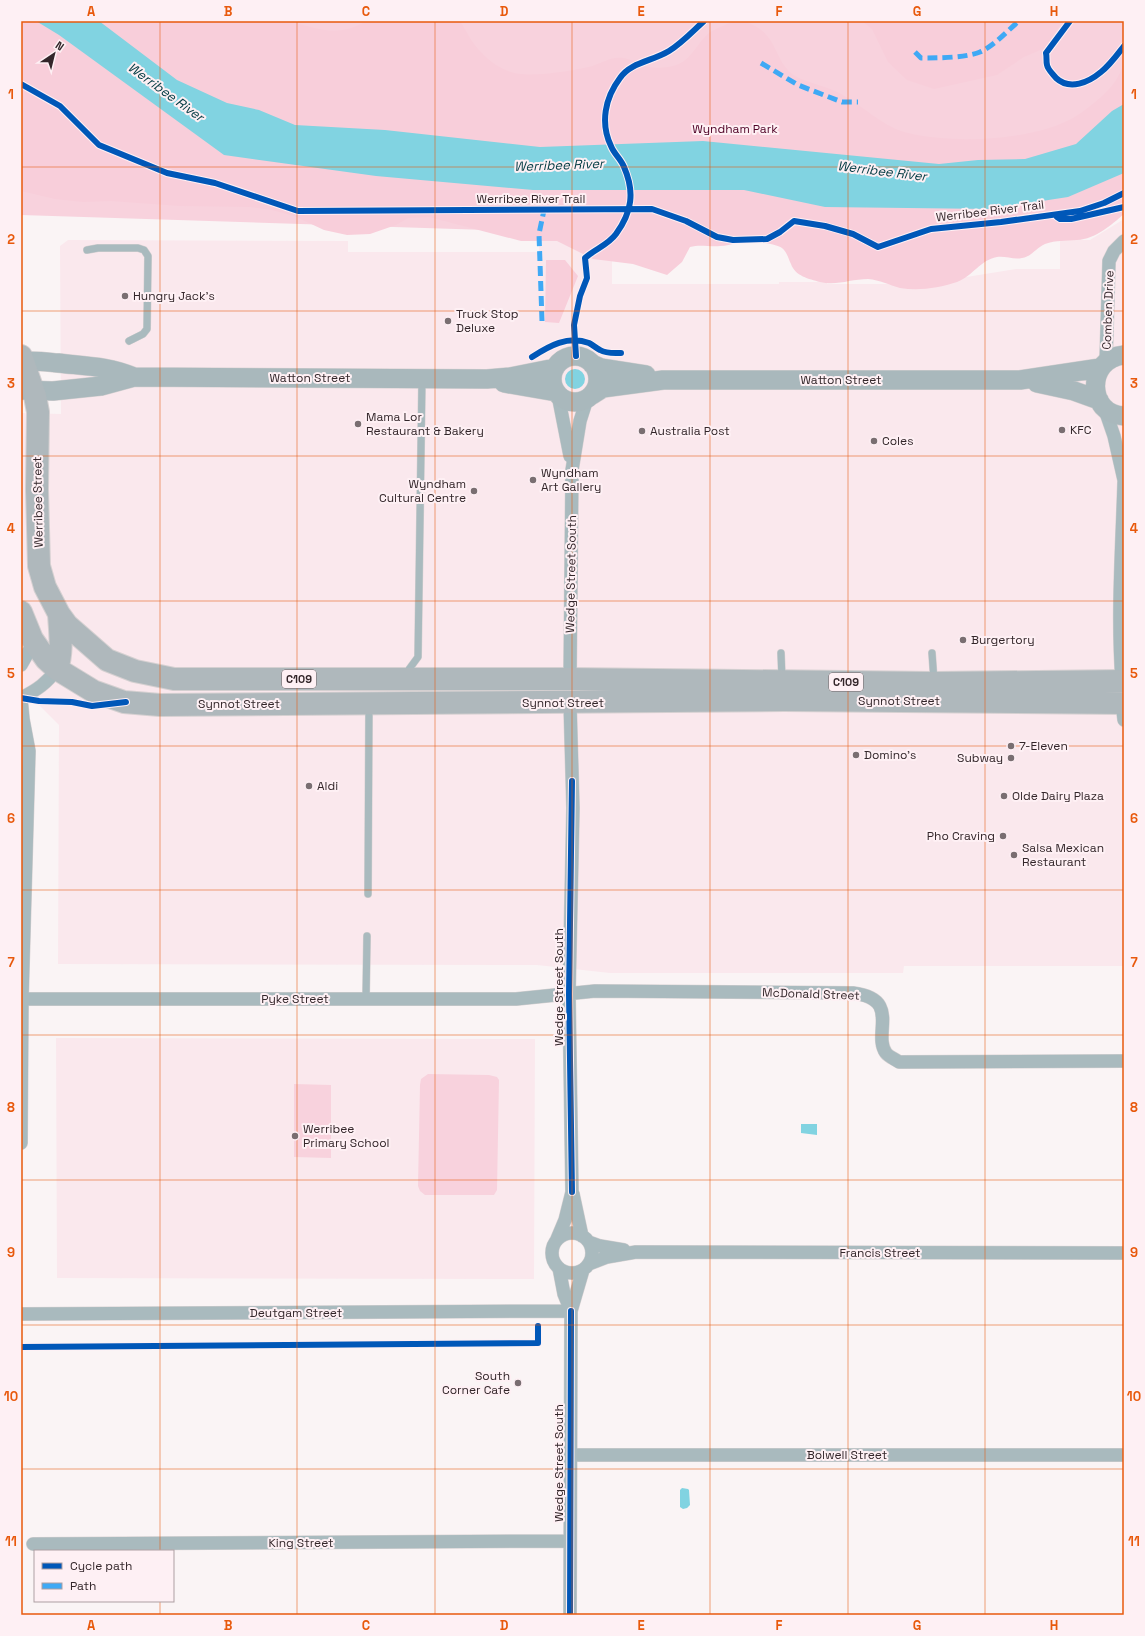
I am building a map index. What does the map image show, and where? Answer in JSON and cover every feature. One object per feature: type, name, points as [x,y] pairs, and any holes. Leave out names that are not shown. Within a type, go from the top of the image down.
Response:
[{"type":"highway","name":"Werribee Street","points":[[22,360],[27,390],[38,412],[37,489],[39,566],[45,587],[59,614],[67,626],[80,638]]},
{"type":"highway","name":"C109","points":[[21,612],[32,639],[46,659],[57,669]]},
{"type":"highway","points":[[57,669],[61,658],[62,647],[59,614]]},
{"type":"highway","name":"Synnot Street","points":[[80,638],[107,660],[135,671],[174,679],[570,679],[783,691],[934,692],[1123,681]]},
{"type":"highway","name":"Synnot Street","points":[[57,669],[93,691],[126,702],[160,704],[570,703],[783,691]]},
{"type":"highway","points":[[365,679],[369,703]]},
{"type":"highway","points":[[570,679],[570,703]]},
{"type":"highway","points":[[1123,681],[1123,709]]},
{"type":"highway","name":"Synnot Street","points":[[934,692],[1123,709]]},
{"type":"street","name":"Comben Drive","points":[[1110,361],[1109,261],[1114,251],[1124,241]]},
{"type":"street","points":[[570,357],[582,357],[592,364],[598,376],[598,383],[590,397],[575,402],[563,399],[557,394],[552,380],[555,368],[559,363],[570,357]]},
{"type":"street","name":"Watton Street","points":[[22,360],[104,368],[122,372],[134,377]]},
{"type":"street","name":"Watton Street","points":[[590,397],[603,388],[663,380],[1020,380],[1110,361]]},
{"type":"street","points":[[1110,361],[1095,384],[1096,392],[1114,436],[1124,481],[1120,637],[1123,681]]},
{"type":"street","name":"Watton Street","points":[[592,364],[601,368],[644,375],[663,380]]},
{"type":"street","name":"Watton Street","points":[[27,390],[53,390],[101,386],[134,377],[422,378],[487,380],[555,368]]},
{"type":"street","name":"Watton Street","points":[[487,380],[557,394]]},
{"type":"street","name":"Watton Street","points":[[1020,380],[1067,390],[1101,404],[1112,413],[1124,416]]},
{"type":"street","name":"Wedge Street South","points":[[557,394],[572,470]]},
{"type":"street","name":"Wedge Street South","points":[[570,679],[572,470],[580,421],[590,397]]},
{"type":"street","points":[[21,665],[30,648],[32,639]]},
{"type":"street","points":[[21,1143],[22,999],[29,751],[21,698],[40,688],[49,681],[57,669]]},
{"type":"street","name":"Wedge Street South","points":[[557,1239],[565,1220],[572,1192],[569,994],[573,808],[570,703]]},
{"type":"street","name":"McDonald Street","points":[[569,994],[595,991],[862,994],[874,1001],[880,1007],[883,1014],[883,1044],[886,1052],[899,1062],[1124,1061]]},
{"type":"street","name":"Pyke Street","points":[[22,999],[516,999],[569,994]]},
{"type":"street","name":"Wedge Street South","points":[[572,1192],[586,1239]]},
{"type":"street","points":[[569,1233],[586,1239],[592,1255],[586,1267],[572,1273],[560,1268],[556,1264],[552,1254],[554,1243],[557,1239],[569,1233]]},
{"type":"street","name":"Francis Street","points":[[586,1239],[600,1246],[636,1252],[1124,1253]]},
{"type":"street","name":"Francis Street","points":[[586,1267],[607,1257],[636,1252]]},
{"type":"street","name":"Wedge Street South","points":[[570,1311],[586,1267]]},
{"type":"street","name":"Wedge Street South","points":[[560,1268],[564,1294],[570,1311],[570,1615]]},
{"type":"street","points":[[21,1308],[21,1314]]},
{"type":"street","name":"Deutgam Street","points":[[21,1314],[570,1311]]},
{"type":"street","name":"Bolwell Street","points":[[571,1455],[1124,1455]]},
{"type":"street","name":"King Street","points":[[33,1544],[570,1541]]},
{"type":"lane","points":[[87,250],[98,248],[138,248],[144,250],[148,256],[147,329],[143,334],[129,341]]},
{"type":"lane","points":[[401,680],[418,657],[422,378]]},
{"type":"lane","points":[[781,653],[783,691]]},
{"type":"lane","points":[[932,653],[934,692]]},
{"type":"lane","points":[[368,894],[369,703]]},
{"type":"lane","points":[[366,999],[367,936]]},
{"type":"shaded area","points":[[1124,219],[1124,966],[904,966],[903,973],[610,973],[537,965],[58,964],[59,725],[21,687],[21,413],[61,414],[60,246],[68,240],[348,241],[348,252],[539,252],[539,233],[612,234],[612,284],[779,284],[779,282],[827,282],[827,284],[923,284],[1016,269],[1060,269],[1060,240],[1090,240]]},
{"type":"shaded area","name":"Werribee Primary School","points":[[56,1038],[535,1039],[534,1279],[57,1278]]},
{"type":"green space","name":"Wyndham Park","points":[[21,21],[1124,21],[1124,207],[767,239],[21,215]]},
{"type":"green space","name":"Wyndham Park","points":[[21,21],[289,21],[319,29],[337,31],[356,26],[366,21],[460,21],[482,53],[489,60],[500,67],[516,73],[548,74],[589,67],[610,59],[619,58],[629,59],[645,66],[657,68],[679,64],[688,58],[711,32],[729,23],[743,21],[762,30],[772,43],[784,65],[797,77],[841,94],[890,126],[899,130],[908,133],[947,139],[1015,136],[1056,126],[1077,116],[1105,93],[1118,76],[1124,61],[1124,214],[1103,231],[1091,237],[1045,244],[1028,256],[1022,258],[1016,259],[997,257],[986,261],[968,276],[957,282],[943,286],[914,289],[900,288],[880,281],[868,279],[838,283],[826,283],[811,280],[799,274],[793,268],[782,248],[773,244],[760,242],[741,242],[722,246],[690,247],[682,262],[667,275],[633,264],[593,259],[557,241],[521,241],[429,217],[408,218],[396,225],[370,234],[347,235],[324,230],[294,216],[272,210],[250,207],[180,206],[111,201],[83,202],[55,199],[21,191]]},
{"type":"green space","points":[[862,21],[1063,21],[1045,48],[1024,57],[997,75],[934,89],[907,80],[888,62],[872,29]]},
{"type":"green space","points":[[546,260],[565,260],[578,276],[559,323],[545,322]]},
{"type":"green space","points":[[428,1074],[489,1075],[497,1077],[499,1080],[497,1190],[494,1195],[425,1195],[420,1191],[418,1186],[420,1085],[421,1079]]},
{"type":"green space","points":[[294,1084],[331,1085],[331,1158],[294,1157]]},
{"type":"water","name":"Werribee River","points":[[36,21],[99,21],[177,80],[227,103],[259,110],[295,125],[385,130],[540,147],[703,141],[939,164],[978,160],[1025,159],[1076,144],[1112,111],[1124,104],[1124,173],[1068,197],[990,209],[825,207],[744,190],[533,190],[376,176],[224,155],[59,35]]},
{"type":"water","points":[[575,369],[582,372],[585,379],[582,386],[575,389],[568,386],[565,379],[568,372]]},
{"type":"water","points":[[801,1124],[817,1124],[817,1135],[801,1133]]},
{"type":"water","points":[[682,1488],[689,1490],[690,1505],[683,1509],[680,1507],[680,1490]]},
{"type":"marked path","points":[[915,52],[921,58],[951,57],[974,54],[990,46],[1019,21]]},
{"type":"marked path","points":[[761,63],[798,85],[842,102],[858,102]]},
{"type":"marked path","points":[[542,321],[539,234],[544,210]]},
{"type":"cycle path","points":[[576,356],[574,325],[580,296],[587,278],[585,258],[613,238],[626,218],[630,202],[630,185],[623,164],[612,149],[606,128],[606,111],[611,94],[620,78],[630,68],[674,48],[704,21]]},
{"type":"cycle path","points":[[1070,21],[1046,53],[1048,69],[1061,82],[1067,84],[1079,84],[1091,79],[1101,72],[1124,46]]},
{"type":"cycle path","name":"Werribee River Trail","points":[[21,84],[60,106],[99,145],[167,173],[215,183],[298,211],[652,209],[686,221],[717,237],[733,240],[767,239],[780,232],[794,221],[825,226],[853,234],[878,247],[931,229],[1001,222],[1080,211],[1104,203],[1124,193]]},
{"type":"cycle path","points":[[1057,217],[1060,219],[1071,219],[1124,207]]},
{"type":"cycle path","points":[[532,357],[559,343],[574,340],[589,343],[605,352],[621,353]]},
{"type":"cycle path","points":[[21,698],[39,701],[72,702],[92,706],[126,702]]},
{"type":"cycle path","points":[[572,781],[569,994],[572,1192]]},
{"type":"cycle path","points":[[570,1615],[571,1311]]},
{"type":"cycle path","points":[[21,1347],[538,1343],[538,1326]]},
{"type":"place","name":"Hungry Jack's","points":[[125,296]]},
{"type":"place","name":"Truck Stop Deluxe","points":[[448,321]]},
{"type":"place","name":"Mama Lor Restaurant & Bakery","points":[[358,424]]},
{"type":"place","name":"KFC","points":[[1062,430]]},
{"type":"place","name":"Australia Post","points":[[642,431]]},
{"type":"place","name":"Coles","points":[[874,441]]},
{"type":"place","name":"Wyndham Art Gallery","points":[[533,480]]},
{"type":"place","name":"Wyndham Cultural Centre","points":[[474,491]]},
{"type":"place","name":"Burgertory","points":[[963,640]]},
{"type":"place","name":"7-Eleven","points":[[1011,746]]},
{"type":"place","name":"Domino's","points":[[856,755]]},
{"type":"place","name":"Subway","points":[[1011,758]]},
{"type":"place","name":"Aldi","points":[[309,786]]},
{"type":"place","name":"Olde Dairy Plaza","points":[[1004,796]]},
{"type":"place","name":"Pho Craving","points":[[1003,836]]},
{"type":"place","name":"Salsa Mexican Restaurant","points":[[1014,855]]},
{"type":"place","name":"Werribee Primary School","points":[[295,1136]]},
{"type":"place","name":"South Corner Cafe","points":[[518,1383]]}]
